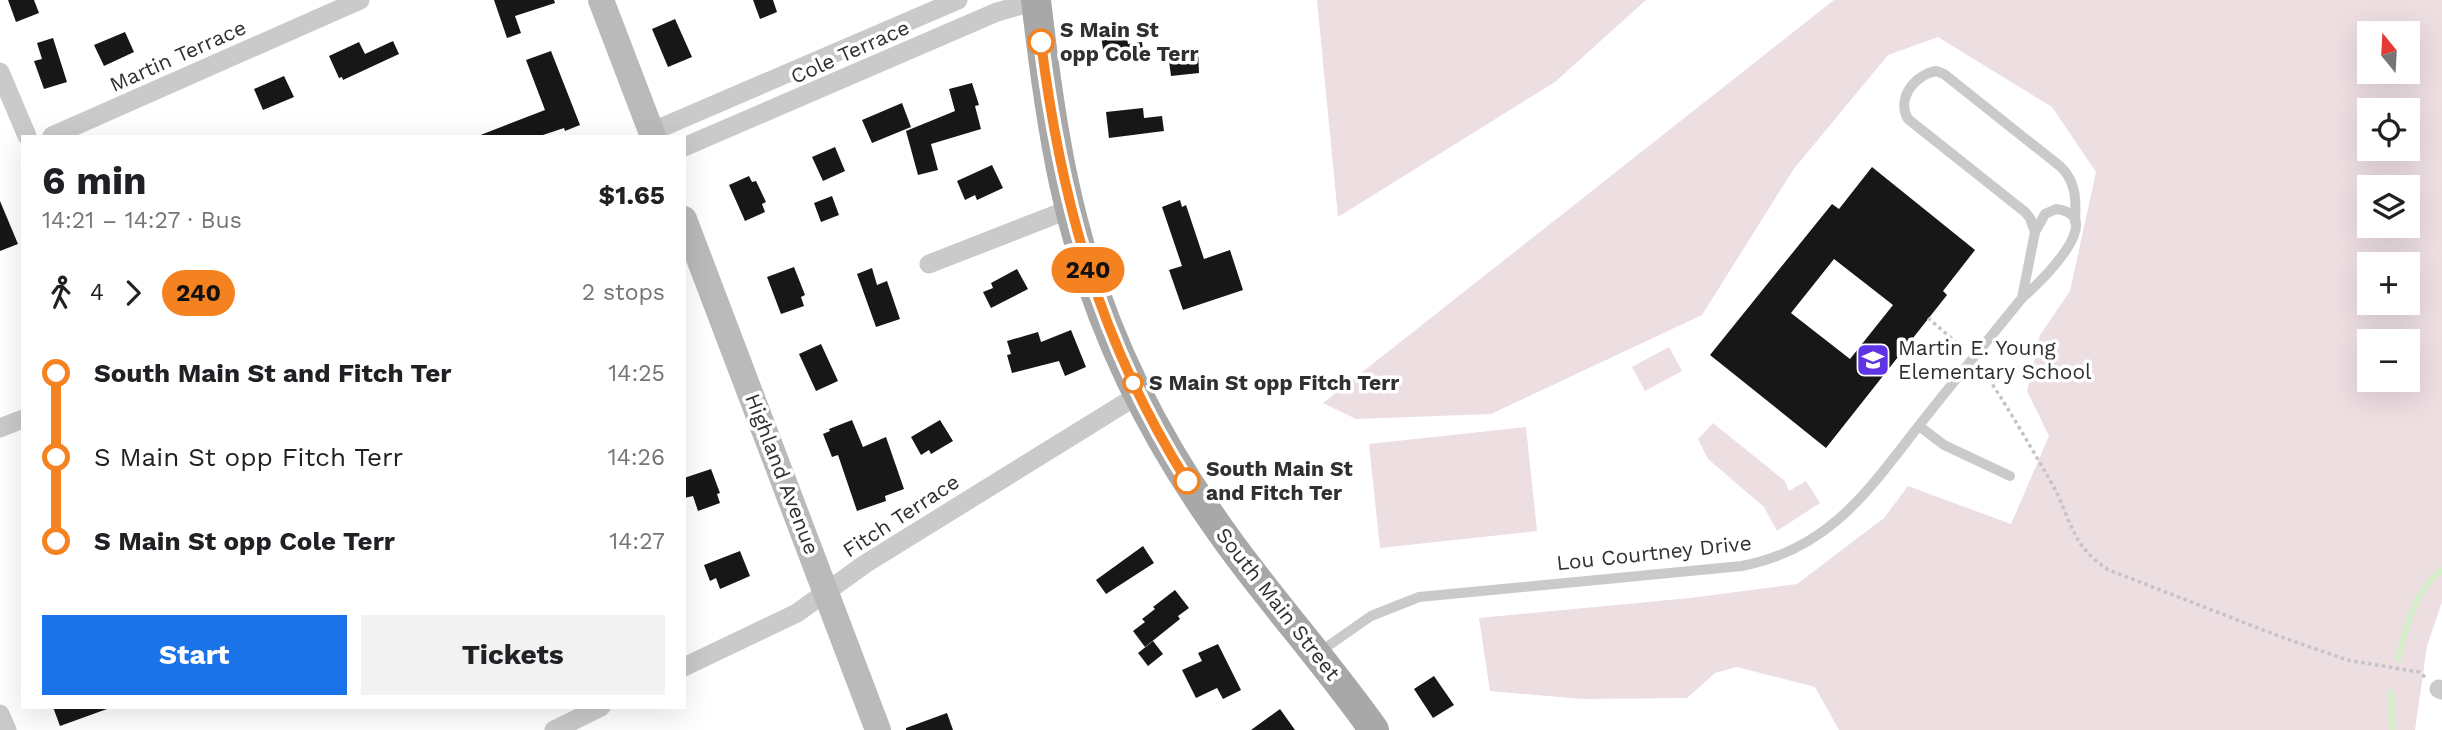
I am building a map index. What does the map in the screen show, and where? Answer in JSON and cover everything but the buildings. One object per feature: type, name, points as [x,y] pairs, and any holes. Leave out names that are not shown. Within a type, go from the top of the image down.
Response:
[{"type":"main road","name":"South Main Street","points":[[1036,0],[1054,134],[1070,209],[1100,304],[1138,395],[1179,468],[1208,512],[1374,730]]},
{"type":"street","name":"Martin Terrace","points":[[54,135],[360,0]]},
{"type":"street","points":[[601,0],[652,134]]},
{"type":"street","name":"Cole Terrace","points":[[652,134],[958,0]]},
{"type":"street","name":"Cole Terrace","points":[[686,146],[997,12],[1036,0]]},
{"type":"street","points":[[0,72],[27,135]]},
{"type":"street","points":[[929,264],[1070,209]]},
{"type":"street","name":"Highland Avenue","points":[[686,224],[878,730]]},
{"type":"street","name":"Fitch Terrace","points":[[686,666],[797,613],[865,564],[1138,395]]},
{"type":"street","points":[[0,428],[21,420]]},
{"type":"street","points":[[554,730],[592,709]]},
{"type":"street","points":[[0,714],[7,730]]},
{"type":"lane","points":[[2035,232],[2025,212],[1908,119],[1903,110],[1904,100],[1913,85],[1923,76],[1936,71],[1944,74],[2062,167],[2074,189],[2075,222]]},
{"type":"lane","points":[[2035,232],[2045,214],[2056,209],[2067,212],[2075,222]]},
{"type":"lane","name":"Lou Courtney Drive","points":[[1317,653],[1371,616],[1419,597],[1725,568],[1774,558],[1812,538],[1859,502],[2022,298],[2043,280],[2065,253],[2075,233],[2075,222]]},
{"type":"lane","name":"Lou Courtney Drive","points":[[2022,298],[2035,232]]},
{"type":"lane","points":[[1919,426],[1944,445],[2010,475]]},
{"type":"path","points":[[1928,318],[1974,357],[2052,485],[2081,548],[2093,560],[2109,570],[2319,651],[2347,660],[2419,672],[2440,689]]},
{"type":"shaded area","points":[[1317,0],[1646,0],[1555,82],[1338,217]]},
{"type":"shaded area","points":[[1834,0],[2442,0],[2442,602],[2427,646],[2415,730],[1839,730],[1815,687],[1737,667],[1715,673],[1687,698],[1582,699],[1490,691],[1479,618],[1690,598],[1797,584],[1884,518],[1908,486],[2011,524],[2049,436],[2027,391],[2040,335],[2070,291],[2096,172],[2052,107],[1938,37],[1888,55],[1793,170],[1702,315],[1491,414],[1356,419],[1323,403]]},
{"type":"shaded area","points":[[1669,347],[1682,371],[1645,391],[1632,367]]},
{"type":"shaded area","points":[[1713,423],[1785,481],[1789,491],[1806,481],[1820,503],[1777,531],[1764,507],[1708,459],[1698,439]]},
{"type":"shaded area","points":[[1526,427],[1537,531],[1380,548],[1369,444]]},
{"type":"waterway","points":[[2398,659],[2418,598],[2442,570]]},
{"type":"waterway","points":[[2391,692],[2392,730]]},
{"type":"bus line","name":"240","points":[[1041,42],[1060,166],[1085,261],[1108,325],[1138,395],[1187,481]]},
{"type":"place","name":"S Main St opp Cole Terr","points":[[1041,42]]},
{"type":"place","name":"Martin E. Young Elementary School","points":[[1873,360]]},
{"type":"place","name":"S Main St opp Fitch Terr","points":[[1133,383]]},
{"type":"place","name":"South Main St and Fitch Ter","points":[[1187,481]]}]
